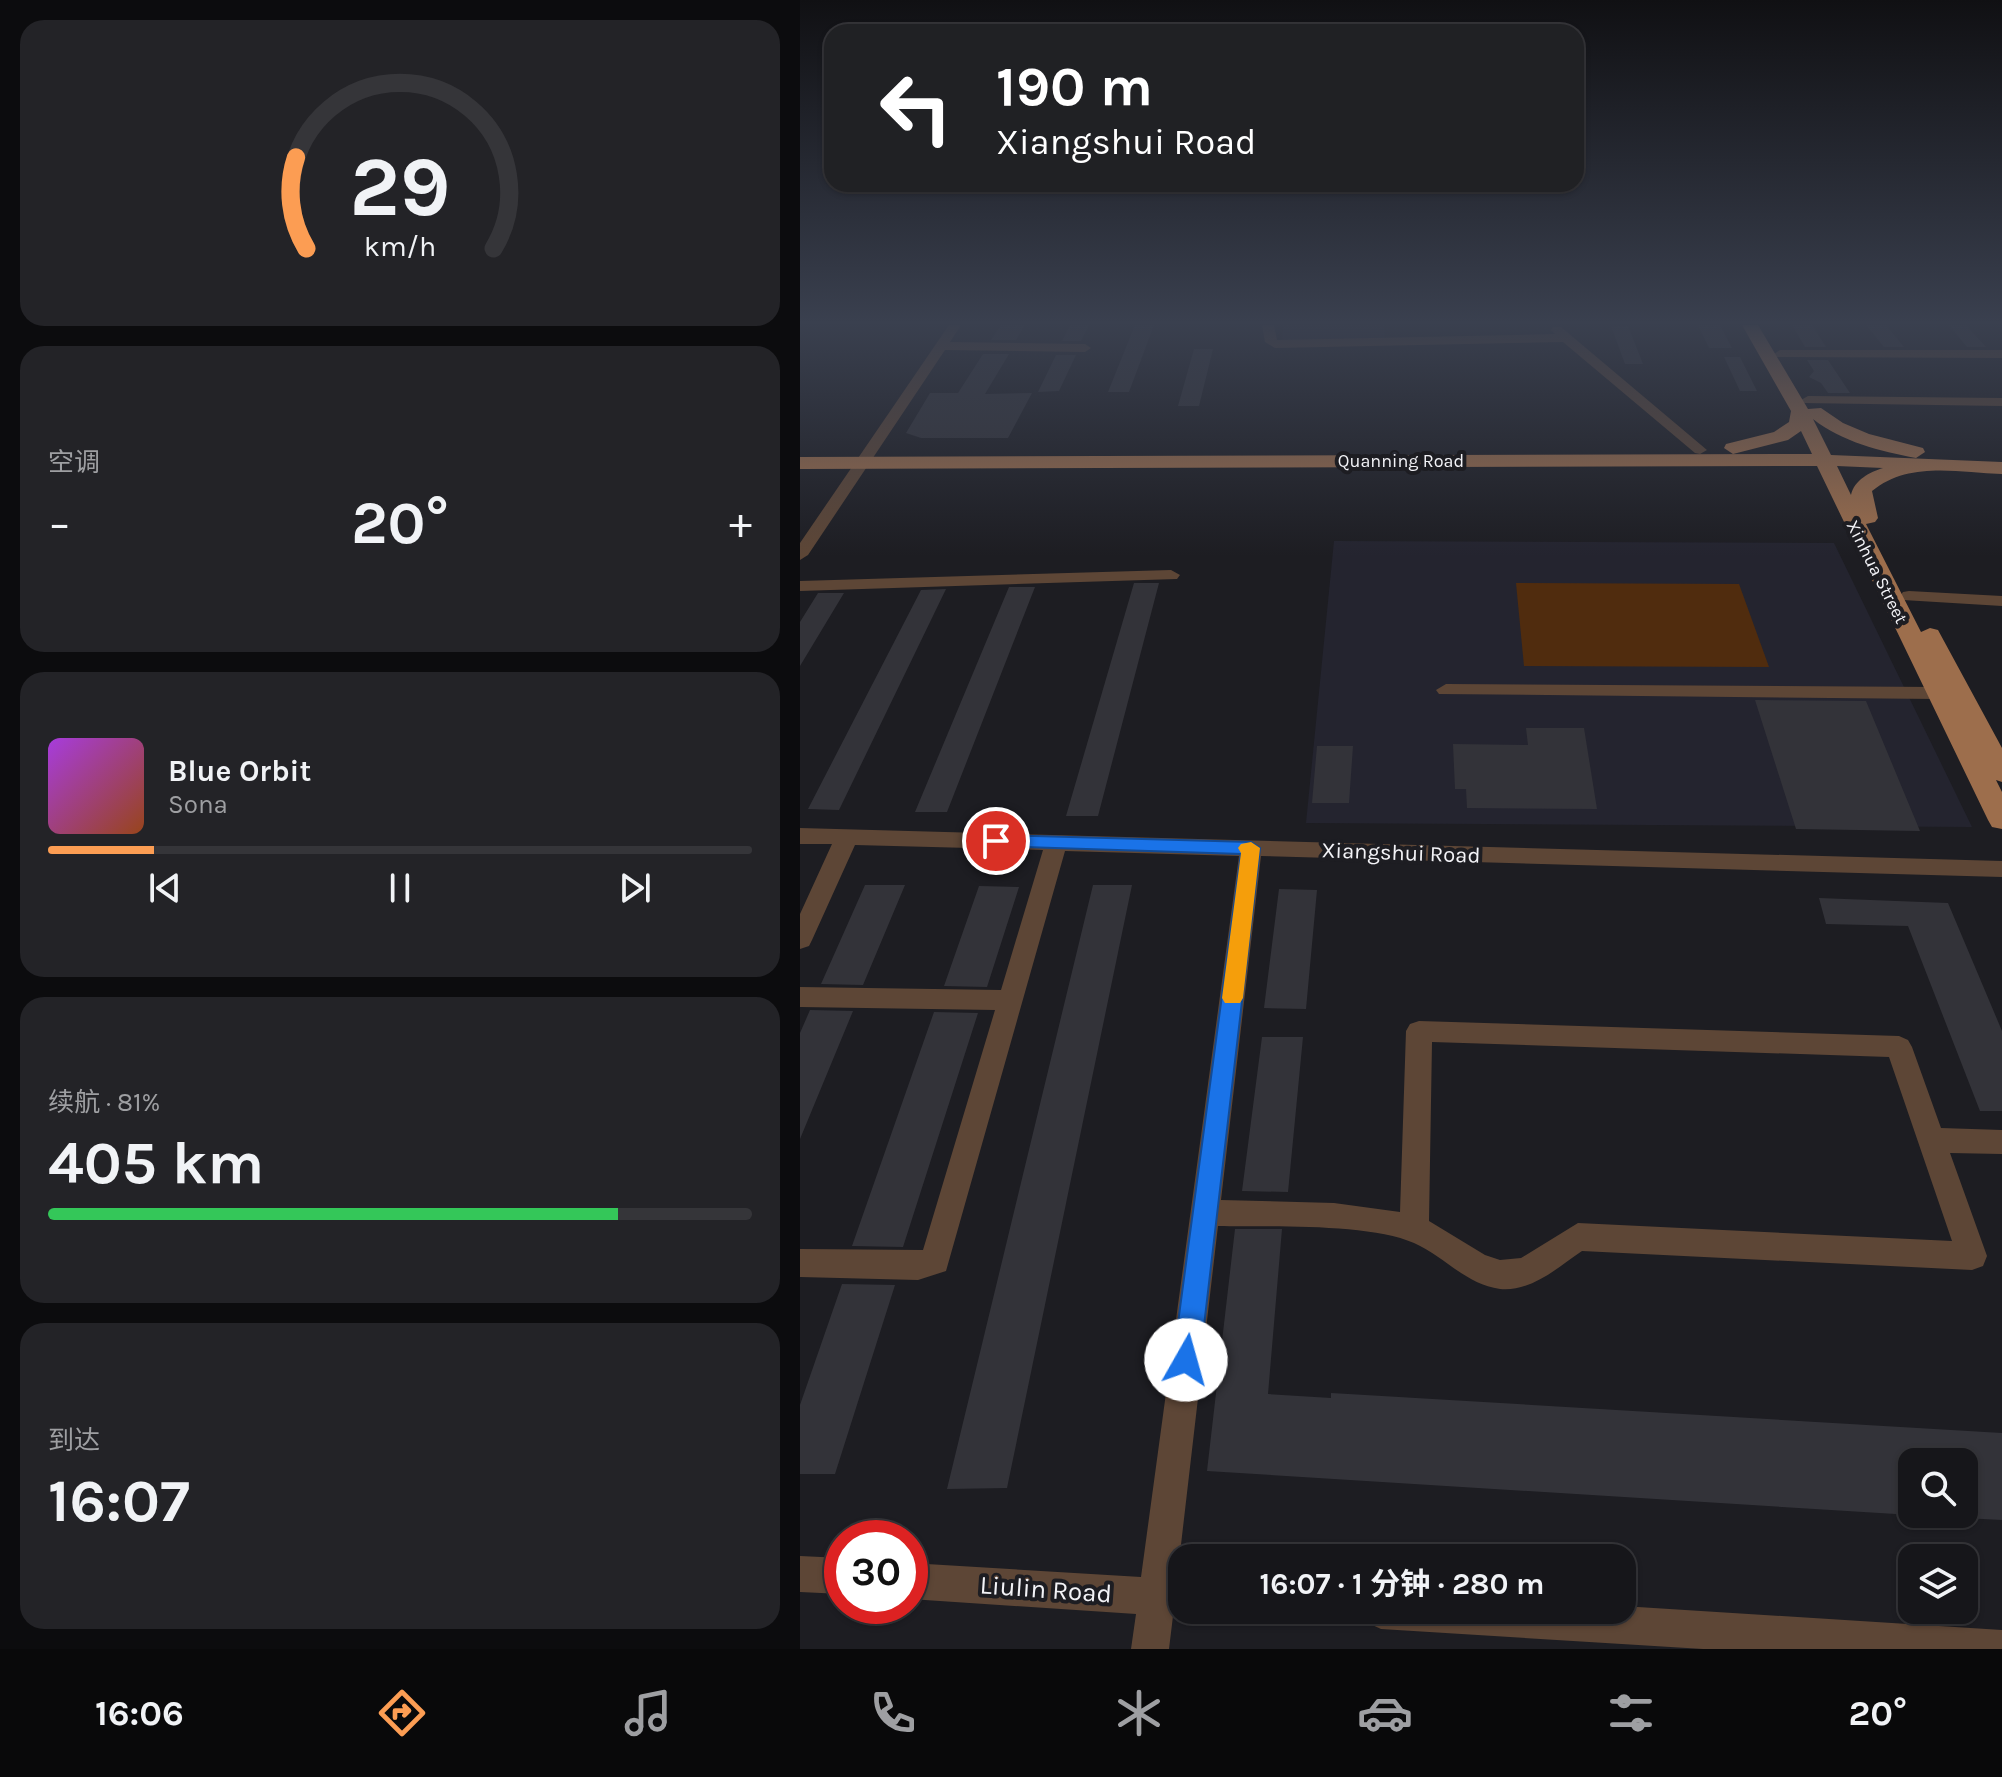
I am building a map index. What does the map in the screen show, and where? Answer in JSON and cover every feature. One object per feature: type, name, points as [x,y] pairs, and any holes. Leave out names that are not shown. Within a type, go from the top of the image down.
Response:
[{"type":"main road","name":"Xinhua Street","points":[[1803,402],[1807,408]]},
{"type":"main road","name":"Xinhua Street","points":[[1804,402],[1937,693],[2002,820]]},
{"type":"main road","points":[[1710,454],[1781,436],[1798,424],[1807,408],[1837,427],[1879,443],[1949,461]]},
{"type":"main road","name":"Quanning Road","points":[[800,452],[868,457],[1710,454],[1949,461],[2002,468]]},
{"type":"main road","points":[[1710,454],[1803,474],[1825,485],[1858,516]]},
{"type":"main road","name":"Quanning Road","points":[[800,463],[868,457]]},
{"type":"main road","name":"Quanning Road","points":[[1949,461],[2002,458]]},
{"type":"main road","points":[[1858,516],[1867,483],[1890,472],[1949,461]]},
{"type":"main road","name":"Xinhua Street","points":[[1858,516],[1909,596],[2002,773]]},
{"type":"street","points":[[800,555],[904,402]]},
{"type":"street","points":[[1646,402],[1710,454]]},
{"type":"street","points":[[1807,408],[2002,402]]},
{"type":"street","points":[[800,586],[1171,575]]},
{"type":"street","points":[[1909,596],[2002,601]]},
{"type":"street","points":[[1446,690],[1937,693]]},
{"type":"street","name":"Xiangshui Road","points":[[800,836],[2002,869]]},
{"type":"street","points":[[800,940],[847,837]]},
{"type":"street","points":[[800,1263],[918,1266],[935,1261],[1056,843]]},
{"type":"street","points":[[1175,1544],[1205,1213],[1251,848]]},
{"type":"street","points":[[800,997],[1011,1000]]},
{"type":"street","points":[[1205,1213],[1332,1214],[1414,1229],[1480,1269],[1514,1274],[1533,1267],[1578,1237],[1972,1256],[1899,1047],[1419,1031],[1414,1229]]},
{"type":"street","points":[[1931,1140],[2002,1142]]},
{"type":"street","points":[[800,1574],[824,1575]]},
{"type":"street","name":"Liulin Road","points":[[928,1582],[1168,1597]]},
{"type":"street","points":[[1150,1649],[1168,1602]]},
{"type":"street","points":[[1530,1624],[1690,1639],[2002,1649]]},
{"type":"shaded area","points":[[1334,541],[1834,543],[1972,827],[1306,823]]},
{"type":"shaded area","points":[[1516,583],[1739,584],[1769,667],[1524,666]]},
{"type":"building","points":[[925,402],[1027,402],[1008,438],[921,438],[906,433]]},
{"type":"building","points":[[1179,402],[1200,402],[1199,406],[1178,406]]},
{"type":"building","points":[[1134,583],[1159,583],[1098,816],[1066,816]]},
{"type":"building","points":[[1009,587],[1035,587],[947,812],[915,812]]},
{"type":"building","points":[[946,589],[839,810],[808,809],[921,590]]},
{"type":"building","points":[[818,593],[844,593],[800,666],[800,622]]},
{"type":"building","points":[[1755,700],[1866,701],[1920,831],[1796,829]]},
{"type":"building","points":[[1526,728],[1584,728],[1597,809],[1467,808],[1466,789],[1455,789],[1453,744],[1528,745]]},
{"type":"building","points":[[1317,746],[1353,746],[1349,803],[1312,803]]},
{"type":"building","points":[[865,885],[905,885],[863,985],[821,984]]},
{"type":"building","points":[[1093,885],[1132,885],[1007,1488],[947,1489]]},
{"type":"building","points":[[979,886],[1019,887],[987,987],[944,986]]},
{"type":"building","points":[[1279,889],[1317,890],[1306,1009],[1264,1008]]},
{"type":"building","points":[[1819,898],[1948,903],[2002,1031],[2002,1111],[1980,1111],[1908,926],[1826,924]]},
{"type":"building","points":[[810,1010],[853,1011],[800,1139],[800,1033]]},
{"type":"building","points":[[934,1012],[978,1013],[903,1247],[852,1246]]},
{"type":"building","points":[[1262,1037],[1303,1037],[1288,1192],[1242,1191]]},
{"type":"building","points":[[1235,1229],[1282,1229],[1268,1394],[1331,1398],[1331,1393],[2002,1433],[2002,1520],[1978,1519],[1978,1448],[1898,1448],[1898,1514],[1207,1471]]},
{"type":"building","points":[[842,1284],[895,1285],[835,1474],[800,1474],[800,1405]]},
{"type":"slow traffic","points":[[1233,998],[1251,848],[1247,848]]},
{"type":"route","points":[[996,841],[1251,848],[1186,1360]]}]
